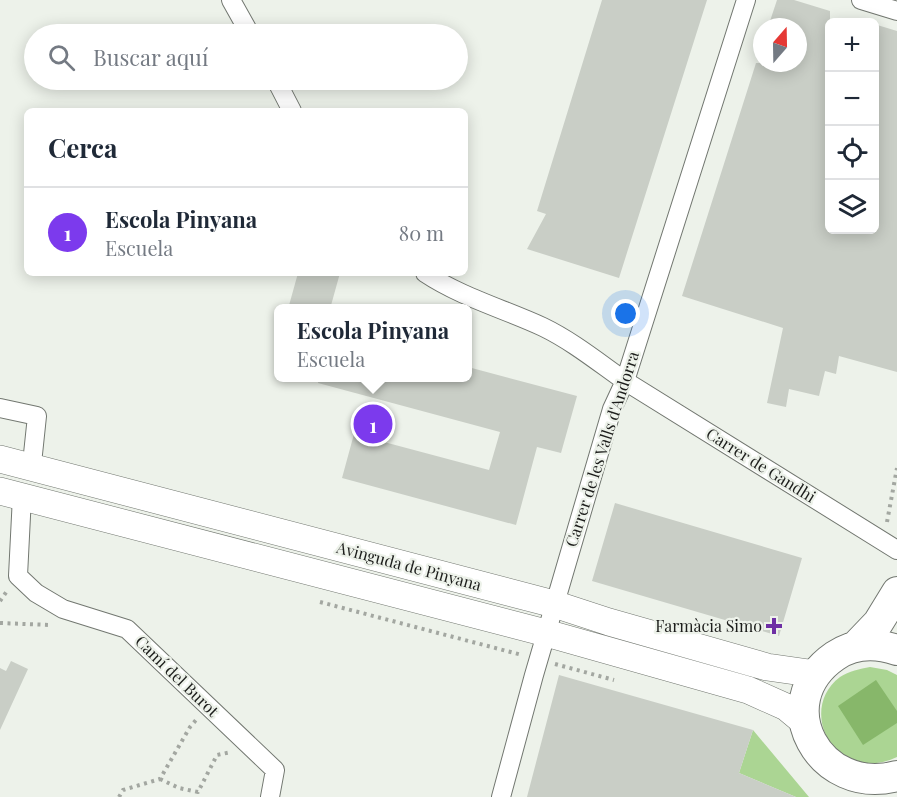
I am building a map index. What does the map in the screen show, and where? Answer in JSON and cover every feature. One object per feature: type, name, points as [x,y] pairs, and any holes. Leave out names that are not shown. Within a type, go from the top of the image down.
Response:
[{"type":"main road","points":[[855,647],[878,623],[897,592]]},
{"type":"main road","points":[[888,784],[862,780],[840,784],[809,739],[804,722],[804,712],[807,692],[816,674],[833,657],[855,647],[876,645],[897,650]]},
{"type":"street","points":[[231,0],[244,24]]},
{"type":"street","name":"Carrer de les Valls d'Andorra","points":[[501,797],[554,604],[612,409],[625,381],[746,0]]},
{"type":"street","points":[[861,0],[897,11]]},
{"type":"street","points":[[281,90],[290,108]]},
{"type":"street","name":"Carrer de Gandhi","points":[[430,276],[443,285],[544,328],[897,550]]},
{"type":"street","points":[[0,408],[37,416],[30,466]]},
{"type":"street","name":"Avinguda de Pinyana","points":[[0,459],[554,604],[767,667],[816,674]]},
{"type":"street","name":"Avinguda de Pinyana","points":[[11,494],[546,633],[748,690],[786,707],[804,722]]},
{"type":"street","name":"Camí del Burot","points":[[11,494],[18,576],[36,593],[63,609],[127,629],[275,770],[270,797]]},
{"type":"path","points":[[0,623],[56,625],[77,614]]},
{"type":"path","points":[[160,779],[190,727],[208,706]]},
{"type":"path","points":[[119,797],[123,790],[160,779],[179,788],[198,792],[217,755],[252,748]]},
{"type":"shaded area","points":[[870,667],[887,670],[897,675],[897,757],[875,763],[856,761],[840,753],[829,740],[822,724],[822,708],[827,691],[843,675]]},
{"type":"shaded area","points":[[876,680],[897,711],[897,723],[863,745],[838,706]]},
{"type":"shaded area","points":[[753,730],[809,797],[796,797],[739,773]]},
{"type":"building","points":[[602,0],[707,0],[619,278],[527,249],[546,214],[537,211]]},
{"type":"building","points":[[777,0],[794,0],[830,11],[830,18],[825,18],[825,234],[879,234],[879,26],[897,31],[897,372],[839,356],[836,374],[825,371],[819,396],[789,389],[786,407],[767,403],[783,328],[682,296],[753,72],[807,72],[807,18],[771,18]]},
{"type":"building","points":[[297,276],[339,276],[331,304],[289,304]]},
{"type":"building","points":[[472,368],[577,396],[561,453],[537,447],[516,525],[342,478],[354,434],[489,470],[500,432],[318,383],[472,382]]},
{"type":"building","points":[[615,503],[802,558],[779,636],[592,581]]},
{"type":"building","points":[[11,661],[28,669],[0,730],[0,668],[6,671]]},
{"type":"building","points":[[559,675],[753,730],[739,773],[796,797],[527,797]]},
{"type":"place","name":"Escola Pinyana","points":[[373,424]]},
{"type":"place","name":"Farmàcia Simo","points":[[774,626]]}]
